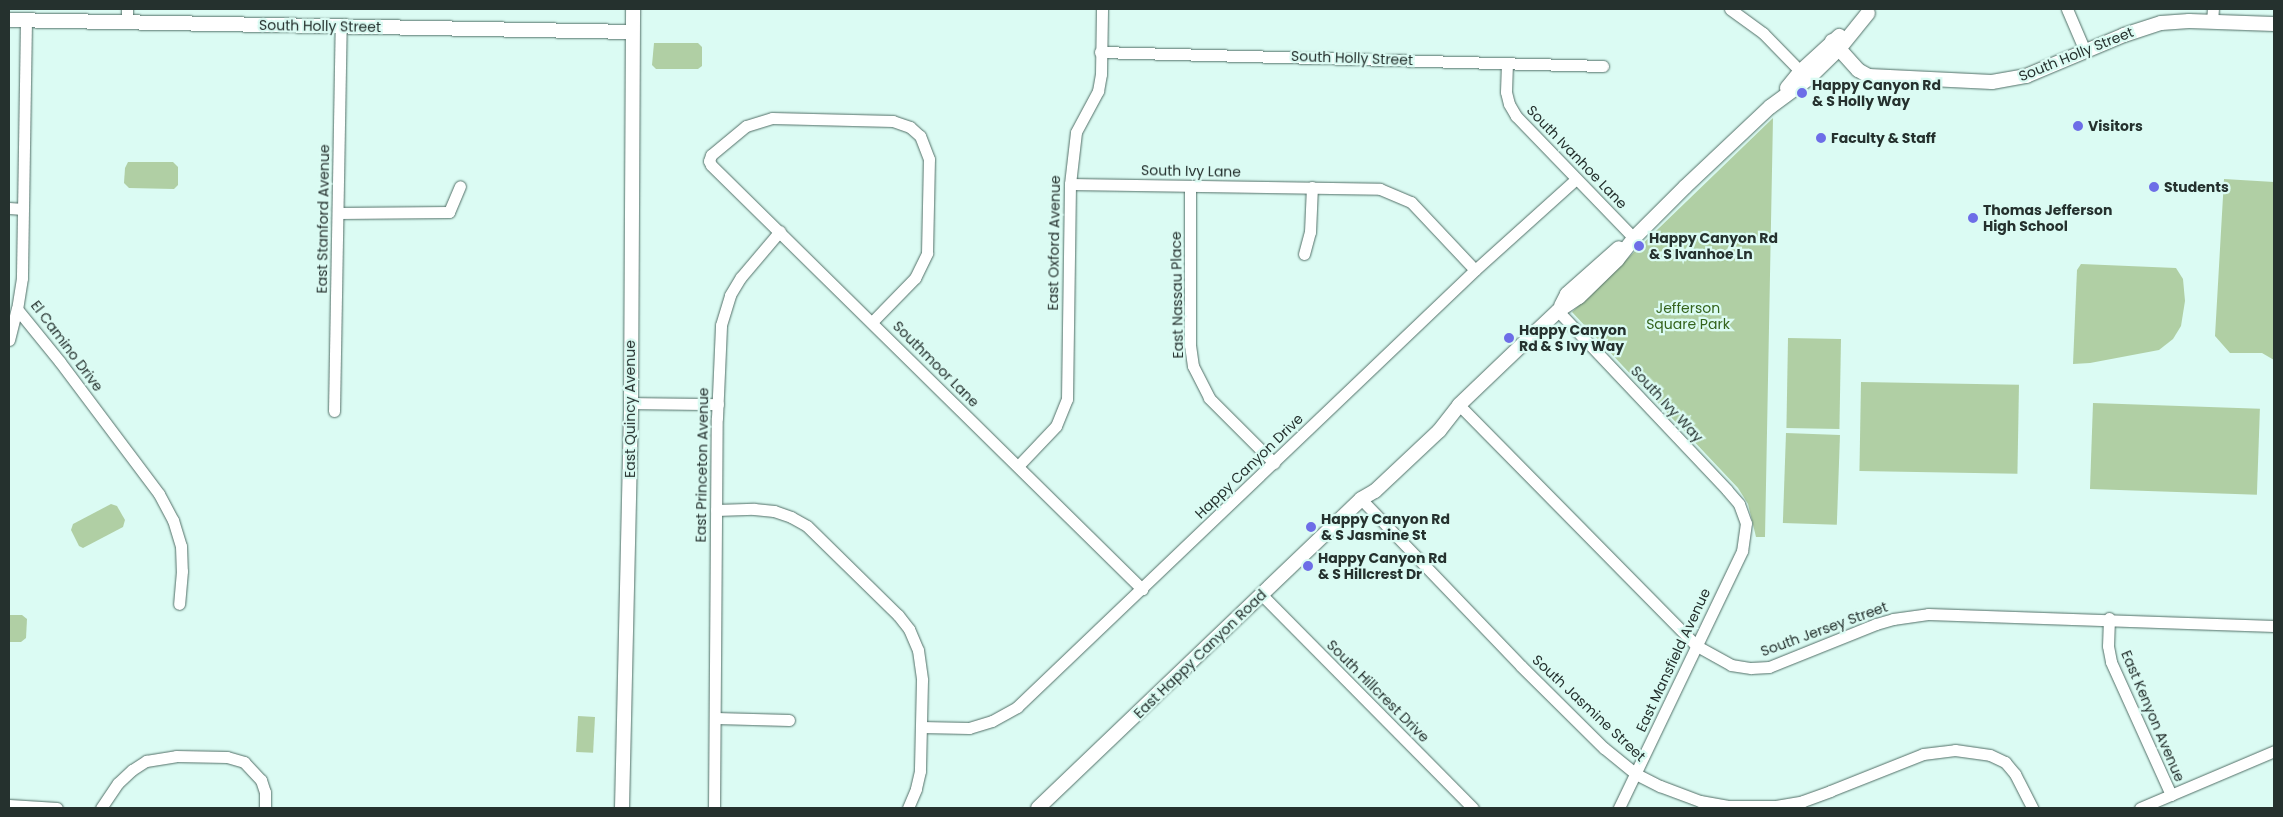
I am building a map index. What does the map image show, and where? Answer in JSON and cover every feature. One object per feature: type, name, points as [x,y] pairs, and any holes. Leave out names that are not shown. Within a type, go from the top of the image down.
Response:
[{"type":"street","name":"East Quincy Avenue","points":[[622,808],[631,403],[633,9]]},
{"type":"street","name":"East Oxford Avenue","points":[[1018,466],[1056,426],[1067,399],[1070,184],[1076,132],[1098,91],[1101,74],[1102,9]]},
{"type":"street","points":[[1730,9],[1756,27],[1804,75]]},
{"type":"street","points":[[2067,9],[2085,51]]},
{"type":"street","name":"East Happy Canyon Road","points":[[1038,808],[1361,499],[1374,479],[1433,423],[1458,405],[1558,311],[1568,294],[1610,254],[1634,238],[1871,11]]},
{"type":"street","name":"South Holly Street","points":[[1836,45],[1858,70],[1874,77],[1980,82],[2004,81],[2026,76],[2085,51],[2161,23],[2213,15],[2274,24]]},
{"type":"street","name":"South Holly Street","points":[[9,20],[127,16],[341,27],[632,32]]},
{"type":"street","name":"El Camino Drive","points":[[26,20],[22,278],[17,309],[60,362],[159,494],[173,520],[181,546],[182,571],[179,604]]},
{"type":"street","name":"East Stanford Avenue","points":[[334,411],[341,27]]},
{"type":"street","name":"South Holly Street","points":[[1100,52],[1603,66]]},
{"type":"street","name":"South Ivanhoe Lane","points":[[1507,62],[1506,92],[1509,104],[1516,116],[1634,238]]},
{"type":"street","name":"Southmoor Lane","points":[[872,322],[915,278],[928,253],[929,159],[920,136],[910,127],[893,121],[772,118],[746,126],[711,156],[709,161],[711,165],[1142,589]]},
{"type":"street","name":"Happy Canyon Drive","points":[[921,727],[969,728],[992,721],[1017,707],[1475,270],[1576,179]]},
{"type":"street","name":"South Ivy Lane","points":[[1070,184],[1312,187],[1380,190],[1411,202],[1475,270]]},
{"type":"street","points":[[338,212],[449,212],[460,186]]},
{"type":"street","name":"East Nassau Place","points":[[1190,186],[1190,345],[1193,366],[1209,398],[1274,463]]},
{"type":"street","points":[[1304,254],[1310,232],[1312,187]]},
{"type":"street","points":[[9,208],[23,209]]},
{"type":"street","name":"East Princeton Avenue","points":[[714,808],[716,510],[720,338],[723,314],[730,295],[741,277],[780,231]]},
{"type":"street","points":[[9,340],[17,309]]},
{"type":"street","name":"South Ivy Way","points":[[1558,311],[1727,490],[1739,504],[1746,523]]},
{"type":"street","points":[[631,403],[718,404]]},
{"type":"street","name":"South Jersey Street","points":[[1458,405],[1697,646],[1731,665],[1751,668],[1769,667],[1830,641],[1893,619],[1950,614],[2109,618],[2274,626]]},
{"type":"street","name":"South Jasmine Street","points":[[1361,499],[1521,666],[1604,748],[1636,774],[1680,795],[1727,806],[1768,806],[1812,798],[1923,754],[1945,750],[1972,751],[1990,755],[2005,762],[2015,774],[2032,808]]},
{"type":"street","points":[[716,510],[754,509],[774,511],[791,516],[807,526],[898,615],[909,629],[918,650],[922,680],[919,778],[908,808]]},
{"type":"street","name":"East Mansfield Avenue","points":[[1619,808],[1742,551],[1746,523]]},
{"type":"street","name":"South Hillcrest Drive","points":[[1262,595],[1473,808]]},
{"type":"street","name":"East Kenyon Avenue","points":[[2109,618],[2108,646],[2111,662],[2171,795]]},
{"type":"street","points":[[716,718],[789,720]]},
{"type":"street","points":[[2140,808],[2274,751]]},
{"type":"street","points":[[101,808],[118,783],[132,770],[146,761],[176,756],[227,757],[244,762],[261,780],[266,808]]},
{"type":"street","points":[[9,804],[58,808]]},
{"type":"green space","points":[[654,43],[698,43],[702,47],[702,66],[698,69],[656,69],[652,65]]},
{"type":"green space","name":"Jefferson Square Park","points":[[1773,118],[1765,537],[1756,537],[1748,504],[1738,488],[1572,312]]},
{"type":"green space","points":[[128,162],[173,162],[178,167],[178,185],[174,189],[129,188],[124,183],[125,168]]},
{"type":"green space","points":[[2224,179],[2274,182],[2274,360],[2262,353],[2230,353],[2215,336]]},
{"type":"green space","points":[[2081,264],[2176,268],[2183,279],[2185,301],[2181,326],[2173,339],[2159,350],[2090,363],[2073,364],[2077,270]]},
{"type":"green space","points":[[1788,338],[1841,339],[1839,429],[1786,428]]},
{"type":"green space","points":[[1861,382],[2019,385],[2017,474],[1859,471]]},
{"type":"green space","points":[[2093,403],[2260,409],[2257,495],[2090,489]]},
{"type":"green space","points":[[1786,433],[1840,435],[1837,525],[1783,523]]},
{"type":"green space","points":[[111,504],[117,506],[125,520],[123,527],[83,548],[79,546],[71,530],[73,524]]},
{"type":"green space","points":[[9,615],[22,615],[27,619],[26,638],[21,642],[9,642]]},
{"type":"green space","points":[[578,716],[595,717],[593,753],[576,752]]},
{"type":"place","name":"Happy Canyon Rd & S Holly Way","points":[[1802,93]]},
{"type":"place","name":"Visitors","points":[[2078,126]]},
{"type":"place","name":"Faculty & Staff","points":[[1821,138]]},
{"type":"place","name":"Students","points":[[2154,187]]},
{"type":"place","name":"Thomas Jefferson High School","points":[[1973,218]]},
{"type":"place","name":"Happy Canyon Rd & S Ivanhoe Ln","points":[[1639,246]]},
{"type":"place","name":"Happy Canyon Rd & S Ivy Way","points":[[1509,338]]},
{"type":"place","name":"Happy Canyon Rd & S Jasmine St","points":[[1311,527]]},
{"type":"place","name":"Happy Canyon Rd & S Hillcrest Dr","points":[[1308,566]]}]
